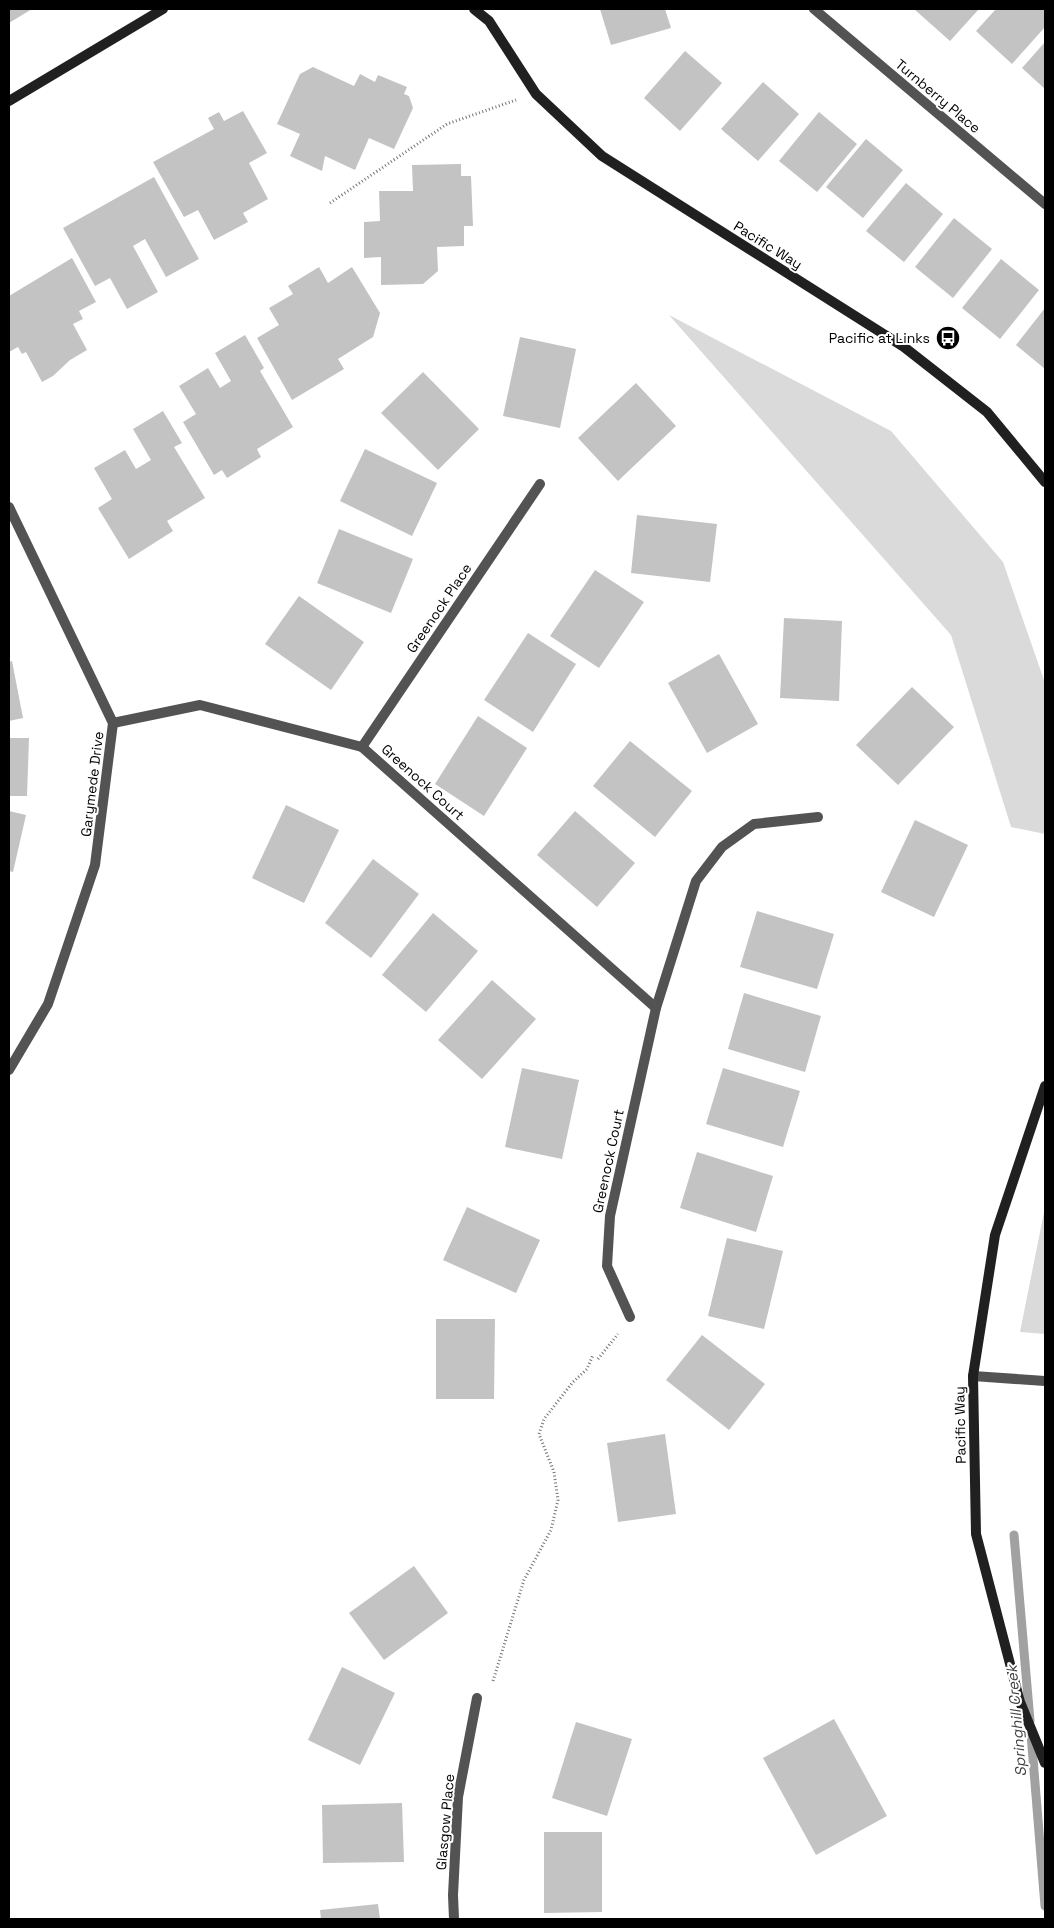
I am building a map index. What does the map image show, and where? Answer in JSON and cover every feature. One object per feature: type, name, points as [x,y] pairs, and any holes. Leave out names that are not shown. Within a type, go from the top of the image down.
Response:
[{"type":"main road","points":[[9,101],[163,9]]},
{"type":"main road","name":"Pacific Way","points":[[474,9],[489,21],[536,94],[602,156],[904,347],[987,412],[1045,482]]},
{"type":"main road","name":"Pacific Way","points":[[486,9],[489,21]]},
{"type":"main road","name":"Pacific Way","points":[[1045,1086],[995,1235],[973,1376],[976,1534],[1020,1702],[1045,1763]]},
{"type":"street","name":"Turnberry Place","points":[[814,9],[1045,204]]},
{"type":"street","name":"Greenock Place","points":[[362,747],[540,484]]},
{"type":"street","name":"Garymede Drive","points":[[9,507],[113,723],[95,865],[48,1004],[9,1070]]},
{"type":"street","name":"Greenock Court","points":[[113,723],[200,705],[362,747],[656,1008]]},
{"type":"street","name":"Greenock Court","points":[[630,1317],[607,1266],[609,1224],[656,1008],[696,881],[722,846],[754,824],[818,817]]},
{"type":"street","points":[[973,1376],[1045,1381]]},
{"type":"street","name":"Glasgow Place","points":[[454,1919],[453,1895],[458,1797],[477,1698]]},
{"type":"path","points":[[330,203],[447,124],[536,94]]},
{"type":"path","points":[[598,1359],[630,1317]]},
{"type":"path","points":[[493,1681],[524,1580],[551,1530],[558,1500],[554,1472],[539,1434],[544,1419],[573,1382],[587,1369],[593,1355]]},
{"type":"shaded area","points":[[669,315],[891,431],[1003,562],[1045,683],[1045,834],[1011,827],[951,635]]},
{"type":"shaded area","points":[[1045,1207],[1045,1334],[1020,1332]]},
{"type":"building","points":[[9,9],[32,9],[9,23]]},
{"type":"building","points":[[600,9],[665,9],[671,28],[611,45]]},
{"type":"building","points":[[914,9],[979,9],[950,41]]},
{"type":"building","points":[[996,9],[1045,9],[1045,27],[1012,64],[976,31]]},
{"type":"building","points":[[1045,42],[1045,89],[1022,68]]},
{"type":"building","points":[[685,51],[722,83],[680,131],[644,98]]},
{"type":"building","points":[[313,67],[354,86],[360,74],[375,82],[378,75],[407,87],[404,94],[409,96],[413,108],[394,149],[369,138],[355,170],[325,156],[322,171],[290,156],[300,134],[277,124],[300,74]]},
{"type":"building","points":[[763,82],[799,114],[758,161],[721,129]]},
{"type":"building","points":[[243,111],[267,153],[249,163],[268,199],[243,213],[248,222],[214,240],[198,210],[184,217],[153,162],[214,129],[208,118],[219,112],[224,121]]},
{"type":"building","points":[[819,112],[857,144],[817,192],[779,161]]},
{"type":"building","points":[[866,139],[903,170],[863,218],[826,187]]},
{"type":"building","points":[[461,164],[461,176],[471,176],[473,226],[464,226],[464,246],[437,247],[438,271],[423,284],[381,285],[381,257],[364,258],[364,222],[380,221],[379,191],[413,191],[412,165]]},
{"type":"building","points":[[154,177],[199,259],[166,277],[145,239],[133,246],[158,292],[127,309],[110,278],[95,286],[63,228]]},
{"type":"building","points":[[906,183],[943,214],[904,262],[866,231]]},
{"type":"building","points":[[954,218],[992,249],[953,298],[915,267]]},
{"type":"building","points":[[72,258],[96,302],[79,311],[83,319],[73,324],[87,350],[70,360],[53,376],[42,382],[26,352],[22,354],[18,347],[9,352],[9,296]]},
{"type":"building","points":[[1001,259],[1039,290],[1000,339],[962,308]]},
{"type":"building","points":[[319,267],[328,283],[352,267],[380,313],[373,337],[338,359],[344,369],[292,400],[257,338],[279,325],[269,308],[293,294],[288,286]]},
{"type":"building","points":[[1045,308],[1045,369],[1016,345]]},
{"type":"building","points":[[245,335],[264,368],[260,371],[293,427],[257,449],[261,457],[227,478],[222,470],[214,475],[183,422],[196,414],[179,386],[208,368],[220,388],[231,381],[215,353]]},
{"type":"building","points":[[520,337],[576,349],[560,428],[503,416]]},
{"type":"building","points":[[423,372],[479,429],[438,470],[381,413]]},
{"type":"building","points":[[636,383],[676,426],[618,481],[578,438]]},
{"type":"building","points":[[163,411],[182,443],[174,447],[205,498],[167,521],[173,531],[129,559],[98,508],[112,499],[94,468],[125,450],[136,469],[151,460],[133,429]]},
{"type":"building","points":[[365,449],[437,483],[412,536],[340,501]]},
{"type":"building","points":[[637,515],[717,524],[710,582],[631,573]]},
{"type":"building","points":[[339,529],[413,559],[391,613],[317,583]]},
{"type":"building","points":[[595,570],[644,602],[599,668],[550,636]]},
{"type":"building","points":[[299,596],[364,642],[331,690],[265,644]]},
{"type":"building","points":[[784,618],[842,621],[839,701],[780,698]]},
{"type":"building","points":[[528,633],[576,664],[533,732],[484,700]]},
{"type":"building","points":[[719,654],[758,724],[707,753],[668,683]]},
{"type":"building","points":[[12,661],[23,718],[9,721],[9,662]]},
{"type":"building","points":[[912,687],[954,727],[898,785],[856,745]]},
{"type":"building","points":[[478,716],[527,748],[484,816],[435,784]]},
{"type":"building","points":[[9,738],[29,738],[27,796],[9,796]]},
{"type":"building","points":[[630,741],[692,791],[655,837],[593,786]]},
{"type":"building","points":[[286,805],[339,830],[304,903],[252,878]]},
{"type":"building","points":[[9,811],[26,815],[13,872],[9,871]]},
{"type":"building","points":[[575,811],[635,863],[597,907],[537,855]]},
{"type":"building","points":[[915,820],[968,845],[934,917],[881,892]]},
{"type":"building","points":[[373,859],[419,894],[371,958],[325,923]]},
{"type":"building","points":[[757,911],[834,934],[817,989],[740,967]]},
{"type":"building","points":[[433,913],[478,951],[426,1012],[382,975]]},
{"type":"building","points":[[492,980],[536,1019],[482,1079],[438,1040]]},
{"type":"building","points":[[744,993],[821,1016],[805,1072],[728,1049]]},
{"type":"building","points":[[522,1068],[579,1080],[562,1159],[505,1147]]},
{"type":"building","points":[[723,1068],[800,1091],[783,1147],[706,1124]]},
{"type":"building","points":[[697,1152],[773,1176],[756,1232],[680,1208]]},
{"type":"building","points":[[467,1207],[540,1240],[516,1293],[443,1260]]},
{"type":"building","points":[[727,1238],[783,1251],[764,1329],[708,1316]]},
{"type":"building","points":[[436,1319],[495,1319],[494,1399],[436,1399]]},
{"type":"building","points":[[702,1335],[765,1384],[729,1430],[666,1380]]},
{"type":"building","points":[[665,1434],[676,1514],[618,1522],[607,1443]]},
{"type":"building","points":[[414,1566],[448,1613],[384,1660],[349,1613]]},
{"type":"building","points":[[342,1667],[395,1693],[360,1765],[308,1740]]},
{"type":"building","points":[[834,1719],[887,1816],[816,1855],[763,1758]]},
{"type":"building","points":[[576,1722],[632,1739],[607,1816],[552,1798]]},
{"type":"building","points":[[402,1803],[404,1862],[323,1863],[322,1805]]},
{"type":"building","points":[[544,1832],[602,1832],[602,1912],[544,1913]]},
{"type":"building","points":[[378,1904],[380,1919],[321,1919],[320,1910]]},
{"type":"waterway","name":"Springhill Creek","points":[[1014,1535],[1030,1721]]},
{"type":"waterway","name":"Springhill Creek","points":[[1031,1734],[1045,1906]]},
{"type":"place","name":"Pacific at Links","points":[[948,338]]}]
